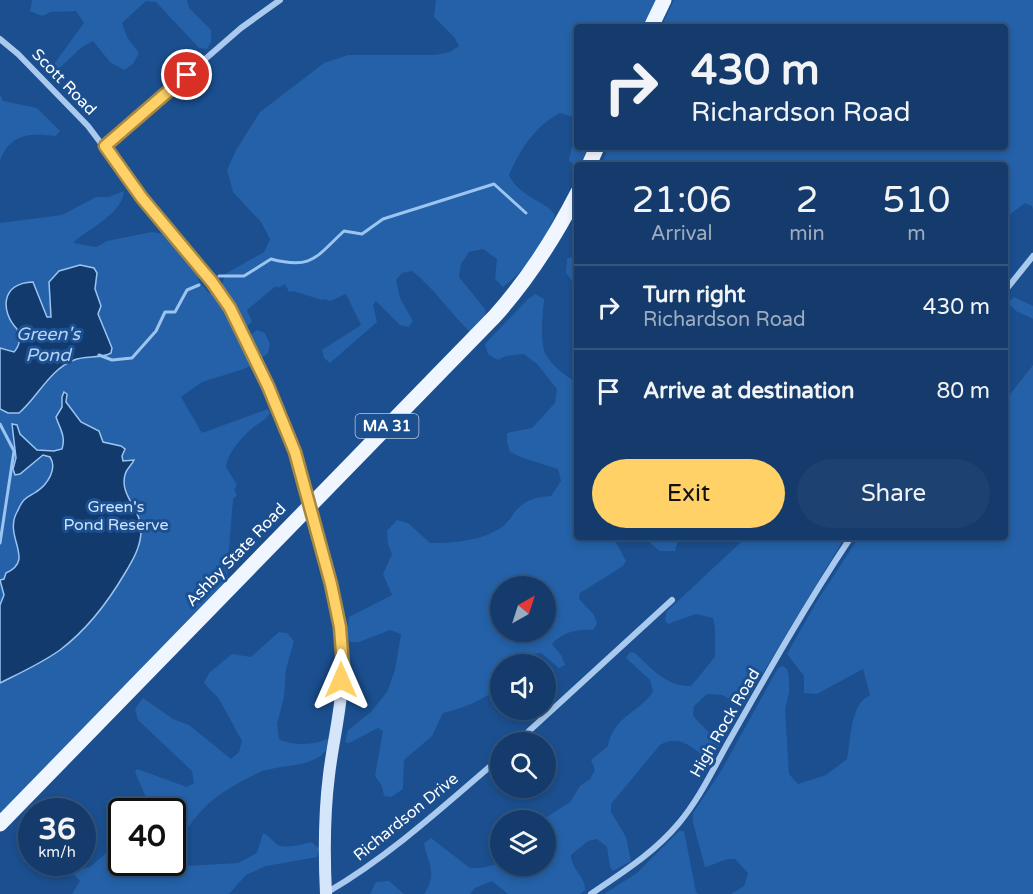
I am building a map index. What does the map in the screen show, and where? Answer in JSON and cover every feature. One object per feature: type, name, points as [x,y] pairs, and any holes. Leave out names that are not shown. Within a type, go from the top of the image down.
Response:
[{"type":"main road","points":[[652,24],[664,0]]},
{"type":"main road","name":"Ashby State Road","points":[[0,824],[509,301],[540,260],[574,199]]},
{"type":"street","points":[[105,146],[241,28],[280,0]]},
{"type":"street","name":"Scott Road","points":[[0,39],[18,54],[105,146],[142,198],[212,282],[230,308],[248,340],[283,421],[295,452],[309,506]]},
{"type":"street","points":[[1008,287],[1033,256]]},
{"type":"street","points":[[309,506],[331,584],[340,627],[343,667],[324,827],[326,894]]},
{"type":"street","name":"High Rock Road","points":[[591,894],[643,859],[686,815],[712,774],[808,603],[849,540]]},
{"type":"street","points":[[528,732],[672,600]]},
{"type":"street","name":"Richardson Drive","points":[[326,894],[423,825],[490,767]]},
{"type":"green space","points":[[32,0],[187,0],[189,8],[211,30],[211,42],[207,49],[199,48],[156,2],[146,1],[122,23],[127,37],[139,53],[133,64],[124,70],[110,62],[93,41],[82,47],[56,71],[54,64],[84,23],[76,11],[51,12],[42,16],[30,11]]},
{"type":"green space","points":[[436,0],[656,0],[644,24],[574,24],[574,117],[560,113],[543,125],[523,148],[509,175],[519,189],[547,207],[555,216],[527,264],[503,287],[495,279],[497,259],[483,249],[469,252],[461,264],[459,277],[485,309],[486,321],[471,333],[428,285],[412,271],[402,273],[396,280],[400,298],[413,321],[409,327],[400,325],[376,301],[373,305],[377,322],[330,363],[324,358],[322,350],[361,325],[346,294],[330,301],[293,291],[289,292],[285,284],[278,288],[276,286],[247,310],[252,322],[246,327],[222,285],[225,274],[264,252],[270,239],[261,222],[233,192],[227,170],[236,150],[260,112],[324,63],[348,55],[435,55],[450,52],[459,46],[454,37],[434,17]]},
{"type":"green space","points":[[674,0],[1033,0],[1033,210],[1032,206],[1025,203],[1008,216],[1008,162],[602,162],[608,150],[1008,150],[1008,24],[662,24]]},
{"type":"green space","points":[[0,94],[3,101],[37,108],[60,131],[56,136],[22,137],[10,144],[0,160]]},
{"type":"green space","points":[[574,137],[574,150],[588,150],[582,162],[574,162],[574,165],[569,160]]},
{"type":"green space","name":"Green's Pond Reserve","points":[[124,191],[122,200],[111,214],[73,243],[96,247],[107,241],[152,232],[162,234],[169,240],[198,274],[198,280],[209,293],[213,292],[229,315],[251,361],[250,366],[202,382],[181,397],[202,433],[268,409],[270,413],[241,439],[227,461],[226,467],[237,485],[234,490],[237,495],[233,499],[227,576],[231,581],[0,815],[0,223],[62,215],[96,197],[109,197]]},
{"type":"green space","points":[[574,257],[574,284],[566,273],[567,258]]},
{"type":"green space","points":[[535,294],[544,299],[542,327],[544,350],[556,367],[574,381],[574,540],[615,540],[626,561],[623,566],[580,593],[579,599],[594,615],[597,624],[593,630],[571,632],[556,641],[556,576],[490,576],[490,642],[555,642],[552,644],[561,655],[565,665],[559,668],[556,666],[556,654],[490,654],[490,693],[474,703],[443,713],[432,736],[404,760],[403,789],[391,797],[384,796],[382,786],[375,776],[383,731],[378,728],[349,743],[345,742],[348,730],[371,712],[387,692],[395,670],[401,634],[390,630],[359,642],[350,642],[347,633],[349,617],[392,595],[383,574],[392,554],[387,531],[397,520],[408,523],[430,543],[458,542],[477,538],[502,527],[526,502],[551,496],[561,481],[558,469],[510,452],[507,442],[507,433],[532,428],[555,403],[557,389],[537,364],[524,354],[506,356],[498,360],[488,354],[485,344],[528,299]]},
{"type":"green space","points":[[1014,297],[1033,306],[1033,319],[1016,311],[1008,303]]},
{"type":"green space","points":[[257,330],[265,333],[270,344],[268,353],[262,358],[250,335]]},
{"type":"green space","points":[[1033,365],[1033,894],[731,894],[744,886],[748,873],[735,859],[723,860],[705,867],[693,823],[693,813],[721,771],[778,668],[783,666],[787,669],[789,677],[789,693],[785,710],[789,774],[798,784],[826,775],[847,759],[855,714],[863,700],[870,695],[863,669],[817,694],[804,693],[804,676],[787,654],[817,601],[857,540],[1008,540],[1008,397]]},
{"type":"green space","points":[[649,540],[678,540],[675,551],[660,551]]},
{"type":"green space","points":[[742,540],[843,540],[743,706],[722,695],[707,694],[694,706],[693,716],[720,744],[710,761],[681,742],[667,742],[660,745],[611,804],[611,812],[626,837],[631,861],[613,871],[610,867],[607,847],[597,839],[588,841],[571,855],[573,865],[585,885],[585,890],[580,894],[508,894],[492,881],[475,888],[470,894],[424,894],[430,880],[431,869],[424,843],[431,838],[470,868],[490,866],[490,876],[556,876],[556,811],[570,802],[580,786],[590,779],[595,770],[591,760],[608,746],[615,728],[653,692],[650,680],[626,658],[630,652],[635,653],[667,680],[691,686],[715,657],[713,618],[696,614],[668,624],[665,621],[666,612]]},
{"type":"green space","points":[[279,632],[287,633],[294,641],[286,669],[284,697],[277,724],[279,739],[296,744],[316,743],[327,739],[331,742],[318,758],[309,762],[268,770],[238,783],[211,801],[186,830],[186,798],[146,798],[135,772],[137,769],[187,787],[194,783],[192,771],[138,720],[135,709],[143,698],[173,719],[189,725],[231,759],[239,752],[242,741],[219,699],[204,683],[209,673],[232,654],[251,657]]},
{"type":"green space","points":[[679,831],[684,831],[696,892],[699,894],[604,894],[637,873]]},
{"type":"green space","points":[[263,833],[282,846],[312,842],[319,849],[317,857],[266,866],[246,875],[229,894],[72,894],[80,881],[75,876],[96,876],[96,862],[108,852],[108,876],[186,876],[186,866],[238,863],[257,853]]},
{"type":"green space","points":[[389,881],[404,894],[370,894],[376,882]]},
{"type":"water","name":"Green's Pond","points":[[80,265],[94,268],[97,273],[95,289],[101,306],[98,314],[112,348],[111,353],[78,359],[65,364],[19,413],[8,413],[0,409],[0,348],[14,352],[19,341],[17,329],[11,322],[6,306],[9,293],[15,287],[33,282],[47,317],[51,317],[49,282],[59,271]]},
{"type":"water","name":"Green's Pond","points":[[64,392],[67,394],[66,402],[81,422],[99,431],[103,442],[125,449],[122,456],[123,461],[134,460],[126,473],[124,482],[140,523],[140,542],[131,563],[112,594],[80,633],[53,655],[0,683],[0,605],[4,595],[0,580],[15,568],[18,562],[14,521],[22,503],[44,485],[53,467],[50,457],[43,455],[20,474],[15,475],[13,469],[16,458],[12,424],[17,425],[20,434],[37,450],[62,449],[63,436],[56,417],[62,407]]},
{"type":"waterway","points":[[219,276],[244,276],[271,259],[305,262],[319,254],[344,231],[362,234],[383,219],[494,184],[526,213]]},
{"type":"waterway","points":[[99,355],[112,360],[132,358],[156,331],[165,312],[175,312],[187,290],[199,285]]},
{"type":"waterway","points":[[0,424],[14,451],[0,543]]},
{"type":"route","points":[[187,75],[105,146],[142,198],[212,282],[248,340],[295,452],[320,541],[340,627],[343,667],[341,680]]}]
